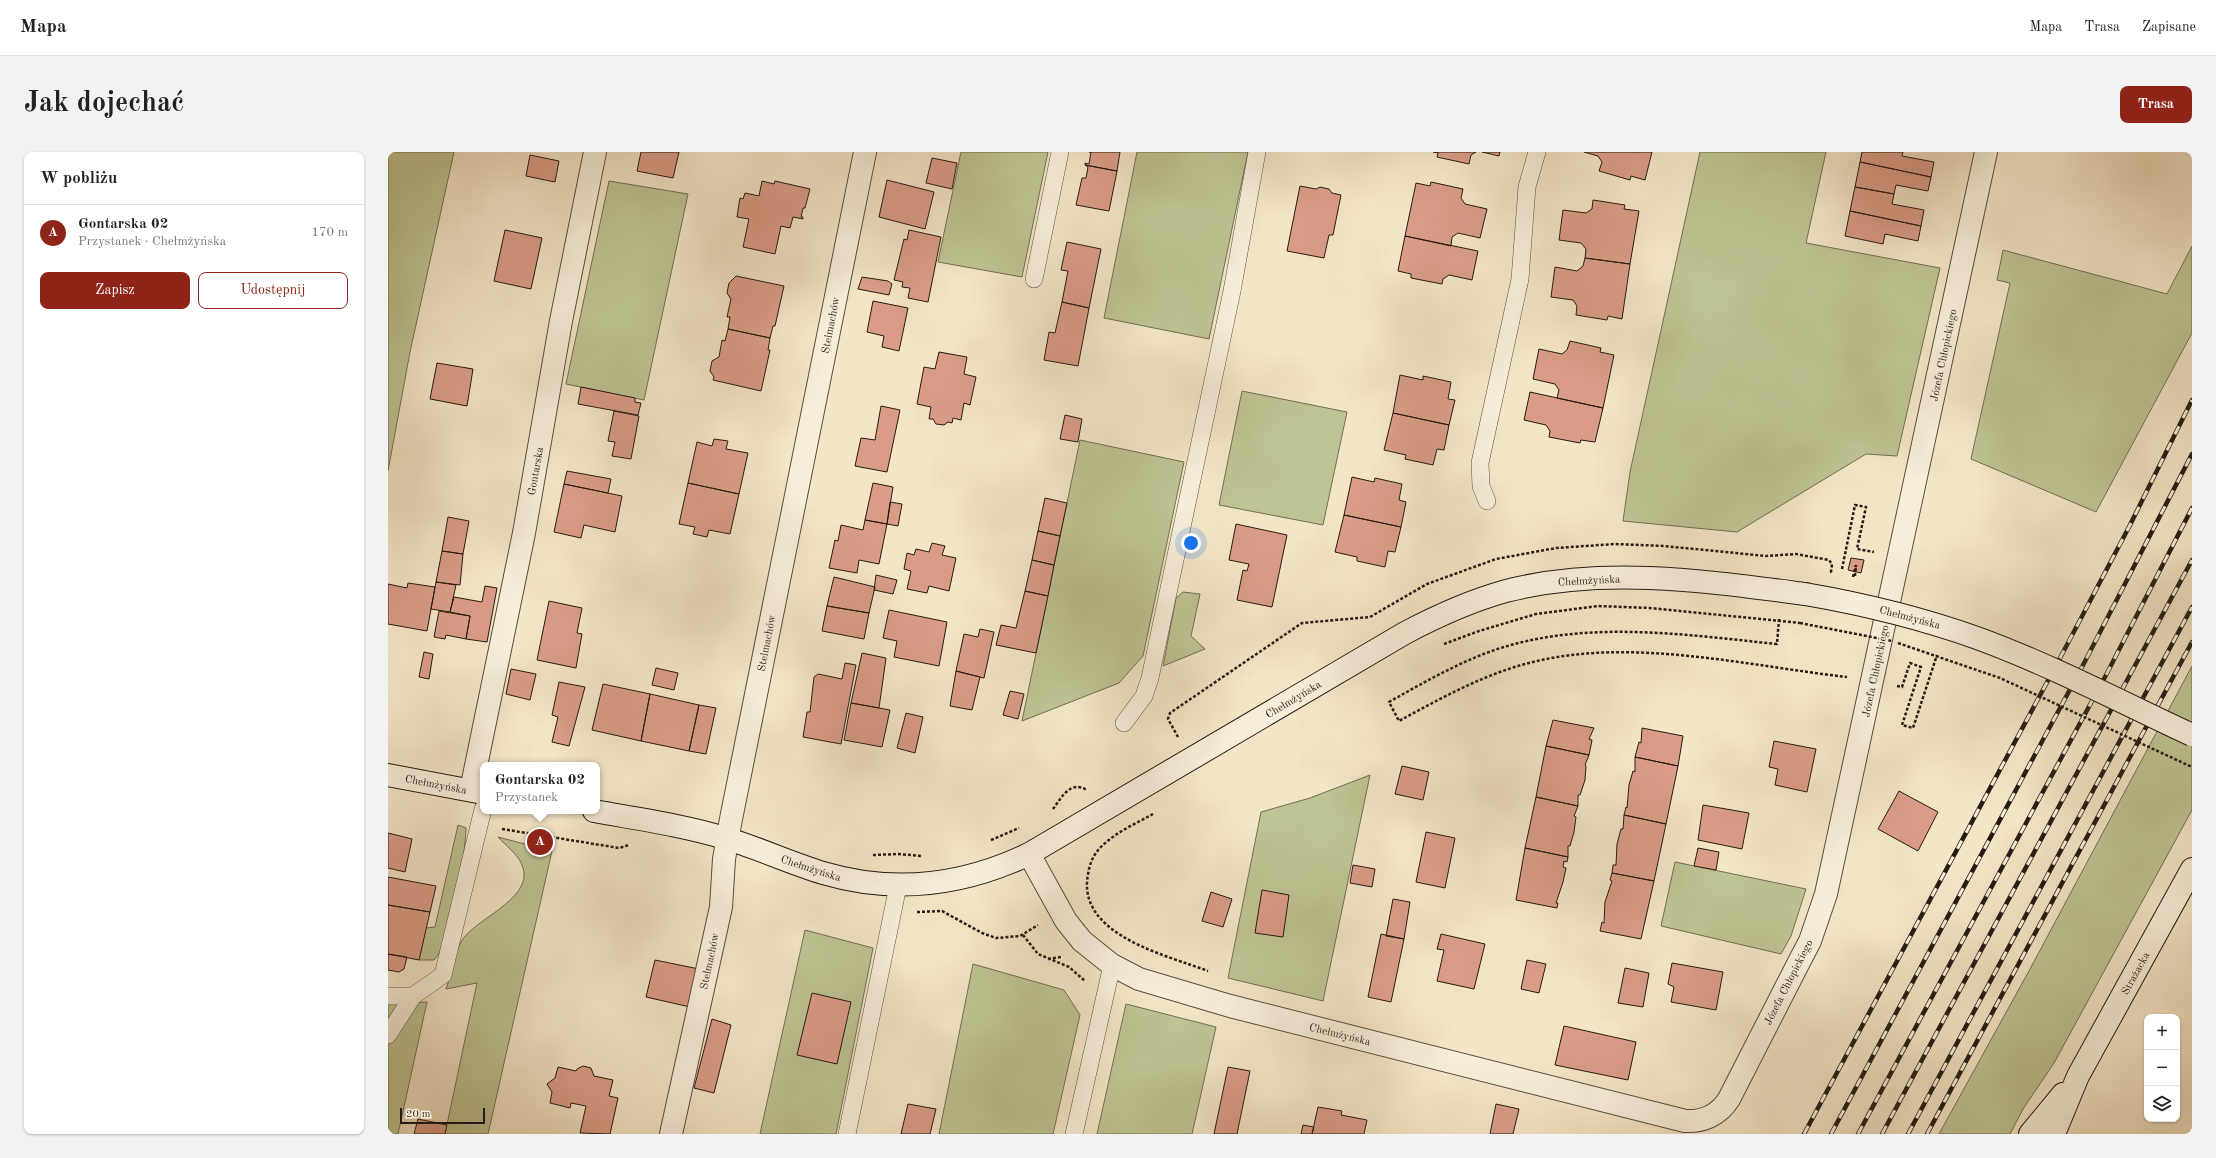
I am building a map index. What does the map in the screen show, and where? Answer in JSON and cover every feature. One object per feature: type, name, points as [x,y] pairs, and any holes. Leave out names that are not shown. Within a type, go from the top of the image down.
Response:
[{"type":"street","name":"Gontarska","points":[[482,762],[561,321],[595,152]]},
{"type":"street","name":"Stelmachów","points":[[671,1134],[721,907],[728,839],[864,152]]},
{"type":"street","name":"Józefa Chłopickiego","points":[[1708,1118],[1720,1110],[1729,1099],[1810,941],[1826,894],[1986,152]]},
{"type":"street","name":"Chełmżyńska","points":[[600,812],[676,826],[728,839],[838,877],[874,884],[898,886],[938,883],[970,877],[1029,854],[1405,633],[1450,611],[1485,597],[1546,583],[1611,577],[1669,580],[1805,594],[1897,613],[1978,638],[2036,662],[2192,735]]},
{"type":"street","name":"Chełmżyńska","points":[[388,775],[477,791]]},
{"type":"street","name":"Gontarska","points":[[477,791],[480,775]]},
{"type":"street","name":"Chełmżyńska","points":[[1029,854],[1073,932],[1091,950],[1112,965],[1139,979],[1249,1011],[1685,1121],[1708,1118]]},
{"type":"street","name":"Strażacka","points":[[2054,1134],[2078,1076],[2192,869]]},
{"type":"street","name":"Strażacka","points":[[2030,1134],[2078,1076]]},
{"type":"lane","points":[[1034,279],[1060,152]]},
{"type":"lane","points":[[1124,722],[1144,696],[1150,678],[1232,291],[1256,152]]},
{"type":"lane","points":[[1487,502],[1481,486],[1480,463],[1520,279],[1527,187],[1537,152]]},
{"type":"lane","points":[[388,1035],[413,996],[443,975],[481,816]]},
{"type":"lane","points":[[847,1134],[898,886]]},
{"type":"lane","points":[[1074,1134],[1112,965]]},
{"type":"lane","points":[[388,996],[413,996]]},
{"type":"path","points":[[1841,575],[1855,505],[1866,507],[1857,549],[1875,552]]},
{"type":"path","points":[[1853,577],[1856,565],[1855,571]]},
{"type":"path","points":[[1440,646],[1479,631],[1536,614],[1591,607],[1650,608],[1779,619],[1881,638],[1937,654],[2023,687],[2192,767]]},
{"type":"path","points":[[1779,619],[1777,644],[1625,631],[1576,633],[1528,641],[1481,655],[1389,702],[1399,721],[1446,695],[1491,674],[1538,661],[1586,654],[1634,653],[1683,656],[1780,666],[1851,677]]},
{"type":"path","points":[[1906,675],[1910,663],[1921,667],[1902,725],[1913,728],[1937,654]]},
{"type":"path","points":[[1052,810],[1068,789],[1078,787],[1090,793]]},
{"type":"path","points":[[1157,811],[1111,839],[1099,849],[1088,869],[1087,894],[1094,909],[1103,920],[1130,941],[1213,974]]},
{"type":"path","points":[[481,816],[619,848],[632,844]]},
{"type":"path","points":[[985,842],[1024,826]]},
{"type":"path","points":[[867,856],[898,854],[925,856]]},
{"type":"path","points":[[942,912],[989,936],[1004,938],[1023,935],[1043,922]]},
{"type":"path","points":[[1023,935],[1038,954],[1048,959]]},
{"type":"green space","points":[[388,152],[454,152],[410,352],[388,471]]},
{"type":"green space","points":[[961,152],[1048,152],[1022,277],[938,262]]},
{"type":"green space","points":[[1137,152],[1248,152],[1209,339],[1104,318]]},
{"type":"green space","points":[[1700,152],[1826,152],[1806,243],[1940,268],[1897,456],[1866,454],[1737,532],[1623,521],[1630,472]]},
{"type":"green space","points":[[609,181],[688,194],[644,400],[566,384]]},
{"type":"green space","points":[[2192,246],[2192,333],[2096,512],[1971,459],[2010,283],[1997,280],[2003,250],[2167,294]]},
{"type":"green space","points":[[1242,391],[1347,412],[1323,525],[1219,505]]},
{"type":"green space","points":[[1080,440],[1184,462],[1143,656],[1119,683],[1022,721]]},
{"type":"green space","points":[[1183,592],[1200,594],[1191,636],[1205,649],[1163,666],[1176,598]]},
{"type":"green space","points":[[2192,666],[2192,810],[2054,1063],[2023,1109],[2010,1134],[1939,1134],[2030,969]]},
{"type":"green space","points":[[1370,775],[1323,1001],[1228,978],[1261,812],[1310,798]]},
{"type":"green space","points":[[458,825],[466,828],[465,841],[457,897],[447,935],[441,950],[434,960],[419,960],[426,928],[435,927]]},
{"type":"green space","points":[[498,837],[552,851],[488,1134],[445,1134],[477,983],[446,989],[454,959],[461,942],[468,933],[512,898],[520,888],[524,877],[520,861]]},
{"type":"green space","points":[[1675,862],[1806,889],[1791,936],[1781,954],[1661,926]]},
{"type":"green space","points":[[805,930],[873,948],[836,1134],[760,1134]]},
{"type":"green space","points":[[973,964],[1064,990],[1080,1015],[1053,1134],[939,1134]]},
{"type":"green space","points":[[427,1002],[398,1134],[388,1134],[388,1004]]},
{"type":"green space","points":[[1126,1004],[1216,1027],[1192,1134],[1097,1134]]},
{"type":"building","points":[[641,152],[679,152],[673,178],[637,171]]},
{"type":"building","points":[[1091,152],[1120,152],[1117,171],[1085,165],[1085,163],[1089,164]]},
{"type":"building","points":[[1433,152],[1476,152],[1471,155],[1469,164],[1437,157],[1438,153]]},
{"type":"building","points":[[1482,152],[1500,152],[1499,156]]},
{"type":"building","points":[[1584,152],[1652,152],[1645,180],[1631,176],[1630,180],[1599,171],[1602,162],[1598,156]]},
{"type":"building","points":[[1862,152],[1903,152],[1902,156],[1934,162],[1931,177],[1860,162]]},
{"type":"building","points":[[530,155],[559,161],[555,182],[526,176]]},
{"type":"building","points":[[932,158],[957,163],[952,189],[926,183]]},
{"type":"building","points":[[1860,162],[1931,177],[1928,191],[1896,185],[1894,194],[1855,187]]},
{"type":"building","points":[[1085,165],[1117,171],[1109,211],[1076,205],[1082,178],[1086,178],[1088,167]]},
{"type":"building","points":[[887,180],[934,192],[925,229],[879,217]]},
{"type":"building","points":[[762,181],[774,184],[775,181],[810,189],[805,208],[803,208],[801,217],[803,217],[803,219],[793,217],[790,228],[781,226],[775,254],[743,247],[749,219],[737,217],[740,198],[743,199],[745,193],[759,196]]},
{"type":"building","points":[[1431,182],[1463,189],[1461,198],[1465,204],[1487,209],[1480,238],[1458,233],[1452,237],[1451,246],[1405,236],[1416,183],[1430,186]]},
{"type":"building","points":[[1300,186],[1316,189],[1320,187],[1329,189],[1332,193],[1341,195],[1333,235],[1329,235],[1324,258],[1287,251]]},
{"type":"building","points":[[1855,187],[1894,194],[1892,204],[1924,210],[1921,226],[1850,211]]},
{"type":"building","points":[[1593,200],[1625,205],[1624,209],[1639,211],[1630,264],[1585,258],[1586,249],[1581,243],[1559,240],[1563,210],[1586,213],[1592,209]]},
{"type":"building","points":[[1850,211],[1921,226],[1918,241],[1885,234],[1883,244],[1845,236]]},
{"type":"building","points":[[505,230],[542,238],[531,289],[494,281]]},
{"type":"building","points":[[909,230],[941,237],[928,302],[908,298],[910,288],[902,287],[903,282],[894,280],[904,239],[907,240]]},
{"type":"building","points":[[1405,236],[1478,251],[1472,280],[1449,275],[1443,279],[1442,284],[1411,278],[1411,274],[1398,271]]},
{"type":"building","points":[[1067,242],[1101,249],[1089,308],[1062,302],[1068,271],[1061,270]]},
{"type":"building","points":[[1585,258],[1630,264],[1622,319],[1608,316],[1607,320],[1576,315],[1577,306],[1573,300],[1551,297],[1555,267],[1577,271],[1583,266]]},
{"type":"building","points":[[736,276],[784,286],[775,326],[773,326],[770,338],[728,329],[730,317],[727,317],[731,299],[727,293],[729,283]]},
{"type":"building","points":[[862,277],[888,281],[892,284],[889,295],[858,289]]},
{"type":"building","points":[[873,301],[908,308],[899,351],[882,347],[884,336],[867,332]]},
{"type":"building","points":[[1062,302],[1089,308],[1078,366],[1044,360],[1049,332],[1055,333]]},
{"type":"building","points":[[728,329],[770,338],[768,350],[770,350],[761,391],[713,380],[714,377],[710,371],[712,361],[719,357],[722,340],[725,341]]},
{"type":"building","points":[[1570,341],[1601,348],[1600,352],[1614,355],[1603,408],[1557,398],[1559,390],[1555,384],[1533,379],[1539,349],[1562,354],[1567,350]]},
{"type":"building","points":[[939,352],[967,357],[964,374],[976,377],[970,405],[964,403],[961,420],[953,418],[952,423],[948,422],[944,425],[936,424],[933,419],[929,419],[931,407],[917,404],[924,367],[935,369]]},
{"type":"building","points":[[437,363],[473,369],[467,406],[430,399]]},
{"type":"building","points":[[1400,375],[1423,380],[1423,376],[1451,382],[1448,399],[1455,400],[1449,425],[1393,413]]},
{"type":"building","points":[[581,387],[635,398],[635,402],[641,403],[638,415],[578,404]]},
{"type":"building","points":[[1530,392],[1603,408],[1595,442],[1581,440],[1580,443],[1549,437],[1550,431],[1546,425],[1524,420]]},
{"type":"building","points":[[881,406],[900,410],[887,472],[855,466],[861,438],[875,440]]},
{"type":"building","points":[[614,411],[639,416],[631,459],[612,456],[615,442],[608,441]]},
{"type":"building","points":[[1393,413],[1449,425],[1444,450],[1437,449],[1433,465],[1405,459],[1406,455],[1384,450]]},
{"type":"building","points":[[1065,415],[1082,419],[1078,442],[1060,439]]},
{"type":"building","points":[[714,439],[728,441],[726,449],[748,453],[739,494],[688,483],[697,442],[712,446]]},
{"type":"building","points":[[567,471],[611,479],[608,493],[564,484]]},
{"type":"building","points":[[1352,477],[1374,482],[1375,478],[1402,484],[1399,500],[1406,502],[1401,527],[1344,515]]},
{"type":"building","points":[[688,483],[739,494],[730,534],[709,530],[707,537],[693,534],[695,527],[679,524]]},
{"type":"building","points":[[873,483],[893,487],[887,524],[865,520]]},
{"type":"building","points":[[564,484],[622,496],[615,532],[584,525],[581,538],[554,532]]},
{"type":"building","points":[[1045,498],[1067,503],[1060,536],[1038,531]]},
{"type":"building","points":[[890,502],[902,504],[898,526],[887,524]]},
{"type":"building","points":[[1344,515],[1401,527],[1395,552],[1388,551],[1385,567],[1357,561],[1357,557],[1335,552]]},
{"type":"building","points":[[448,517],[469,521],[463,554],[442,551]]},
{"type":"building","points":[[865,520],[887,524],[879,564],[859,560],[857,573],[829,568],[835,540],[838,541],[841,525],[863,530]]},
{"type":"building","points":[[1236,524],[1287,535],[1272,607],[1237,600],[1243,570],[1247,571],[1249,564],[1229,560]]},
{"type":"building","points":[[1038,531],[1060,536],[1054,565],[1032,560]]},
{"type":"building","points":[[932,543],[945,546],[942,555],[956,558],[949,591],[929,586],[927,593],[907,589],[911,571],[904,569],[907,553],[914,555],[916,549],[929,552]]},
{"type":"building","points":[[442,551],[463,554],[460,585],[436,582]]},
{"type":"building","points":[[1851,558],[1864,560],[1861,573],[1848,570]]},
{"type":"building","points":[[1032,560],[1054,565],[1048,596],[1025,591]]},
{"type":"building","points":[[876,575],[897,580],[893,594],[874,590]]},
{"type":"building","points":[[834,577],[875,587],[869,613],[827,606]]},
{"type":"building","points":[[436,582],[456,585],[450,612],[431,609]]},
{"type":"building","points":[[408,583],[435,587],[427,631],[388,624],[388,584],[407,588]]},
{"type":"building","points":[[485,586],[497,588],[487,642],[466,639],[470,616],[450,612],[454,597],[482,602]]},
{"type":"building","points":[[1025,591],[1048,596],[1036,653],[996,645],[1001,625],[1016,628]]},
{"type":"building","points":[[549,601],[582,608],[577,633],[582,634],[576,668],[537,660]]},
{"type":"building","points":[[827,606],[869,613],[864,639],[822,631]]},
{"type":"building","points":[[889,610],[947,622],[939,666],[894,657],[897,641],[883,638]]},
{"type":"building","points":[[439,611],[470,616],[466,639],[446,635],[445,639],[434,637]]},
{"type":"building","points":[[980,629],[994,632],[984,678],[956,671],[964,634],[978,637]]},
{"type":"building","points":[[424,652],[433,654],[429,679],[419,677]]},
{"type":"building","points":[[862,653],[886,658],[879,708],[851,703]]},
{"type":"building","points":[[845,663],[856,665],[841,744],[803,737],[807,712],[810,712],[814,677],[818,674],[842,679]]},
{"type":"building","points":[[656,668],[678,673],[674,690],[652,685]]},
{"type":"building","points":[[511,669],[536,674],[530,700],[506,694]]},
{"type":"building","points":[[956,671],[980,677],[972,710],[950,706]]},
{"type":"building","points":[[559,682],[585,687],[569,746],[552,742],[558,717],[552,715]]},
{"type":"building","points":[[603,684],[650,694],[641,741],[592,730]]},
{"type":"building","points":[[1010,691],[1024,694],[1018,719],[1003,715]]},
{"type":"building","points":[[650,694],[699,705],[689,751],[641,741]]},
{"type":"building","points":[[851,703],[890,710],[882,747],[844,740]]},
{"type":"building","points":[[699,705],[716,708],[706,754],[689,751]]},
{"type":"building","points":[[906,713],[923,717],[915,753],[897,748]]},
{"type":"building","points":[[1553,720],[1594,728],[1589,739],[1592,740],[1589,755],[1546,746]]},
{"type":"building","points":[[1642,728],[1683,736],[1678,766],[1635,757],[1639,742],[1641,743]]},
{"type":"building","points":[[1774,741],[1816,749],[1807,792],[1775,785],[1778,769],[1769,767]]},
{"type":"building","points":[[1546,746],[1589,755],[1585,765],[1585,780],[1580,795],[1578,795],[1578,806],[1536,797]]},
{"type":"building","points":[[1635,757],[1678,766],[1666,824],[1624,815],[1626,807],[1627,808],[1629,785],[1633,771],[1635,772]]},
{"type":"building","points":[[1402,766],[1429,772],[1423,800],[1395,794]]},
{"type":"building","points":[[1899,791],[1938,812],[1918,851],[1878,829]]},
{"type":"building","points":[[1536,797],[1578,806],[1574,816],[1576,817],[1574,832],[1570,846],[1568,846],[1568,857],[1525,848]]},
{"type":"building","points":[[1703,805],[1749,813],[1742,849],[1698,840]]},
{"type":"building","points":[[1624,815],[1666,824],[1654,881],[1612,873],[1613,865],[1616,865],[1617,844],[1621,829],[1623,829]]},
{"type":"building","points":[[1426,832],[1455,838],[1445,888],[1416,882]]},
{"type":"building","points":[[388,833],[412,839],[405,872],[388,868]]},
{"type":"building","points":[[1525,848],[1568,857],[1567,862],[1564,861],[1563,867],[1566,868],[1556,903],[1558,903],[1557,908],[1516,900]]},
{"type":"building","points":[[1698,848],[1719,852],[1716,870],[1694,866]]},
{"type":"building","points":[[1353,865],[1375,869],[1372,887],[1350,883]]},
{"type":"building","points":[[1612,873],[1654,881],[1641,939],[1600,931],[1602,922],[1604,923],[1605,902],[1612,881],[1610,880]]},
{"type":"building","points":[[388,877],[436,886],[430,912],[388,905]]},
{"type":"building","points":[[1262,890],[1289,895],[1283,937],[1255,933]]},
{"type":"building","points":[[1211,892],[1232,899],[1223,927],[1202,921]]},
{"type":"building","points":[[1393,899],[1410,902],[1404,939],[1386,936]]},
{"type":"building","points":[[388,905],[430,912],[419,960],[388,954]]},
{"type":"building","points":[[1381,934],[1404,939],[1391,1002],[1368,997]]},
{"type":"building","points":[[1441,934],[1485,944],[1474,989],[1437,981],[1444,950],[1437,949]]},
{"type":"building","points":[[388,954],[407,957],[404,969],[399,972],[388,970]]},
{"type":"building","points":[[655,960],[699,969],[690,1007],[646,997]]},
{"type":"building","points":[[1527,960],[1546,964],[1539,993],[1521,989]]},
{"type":"building","points":[[1672,963],[1723,972],[1716,1010],[1671,1002],[1674,987],[1668,984]]},
{"type":"building","points":[[1625,968],[1649,973],[1643,1007],[1618,1003]]},
{"type":"building","points":[[812,993],[851,1002],[837,1064],[797,1055]]},
{"type":"building","points":[[712,1019],[731,1025],[714,1093],[694,1088]]},
{"type":"building","points":[[1564,1026],[1636,1042],[1628,1080],[1555,1065]]},
{"type":"building","points":[[583,1066],[591,1068],[594,1076],[613,1080],[609,1096],[618,1098],[610,1134],[580,1133],[586,1106],[571,1103],[570,1108],[550,1103],[552,1092],[547,1084],[555,1078],[558,1067],[576,1071]]},
{"type":"building","points":[[1228,1067],[1250,1071],[1237,1134],[1214,1134]]},
{"type":"building","points":[[908,1104],[936,1109],[930,1134],[901,1134]]},
{"type":"building","points":[[1496,1104],[1519,1109],[1513,1134],[1490,1134]]},
{"type":"building","points":[[1318,1107],[1342,1111],[1341,1115],[1367,1120],[1364,1134],[1312,1134]]},
{"type":"building","points":[[418,1119],[447,1125],[445,1134],[414,1134]]},
{"type":"building","points":[[1303,1125],[1314,1127],[1312,1134],[1301,1134]]},
{"type":"railway","points":[[1804,1134],[2059,660],[2129,527],[2192,400]]},
{"type":"railway","points":[[1831,1134],[2081,669],[2192,454]]},
{"type":"railway","points":[[1858,1134],[2105,677],[2192,508]]},
{"type":"railway","points":[[1882,1134],[2192,560]]},
{"type":"railway","points":[[1908,1134],[2192,607]]},
{"type":"railway","points":[[1927,1134],[2192,642]]},
{"type":"place","name":"Gontarska 02","points":[[540,842]]}]
